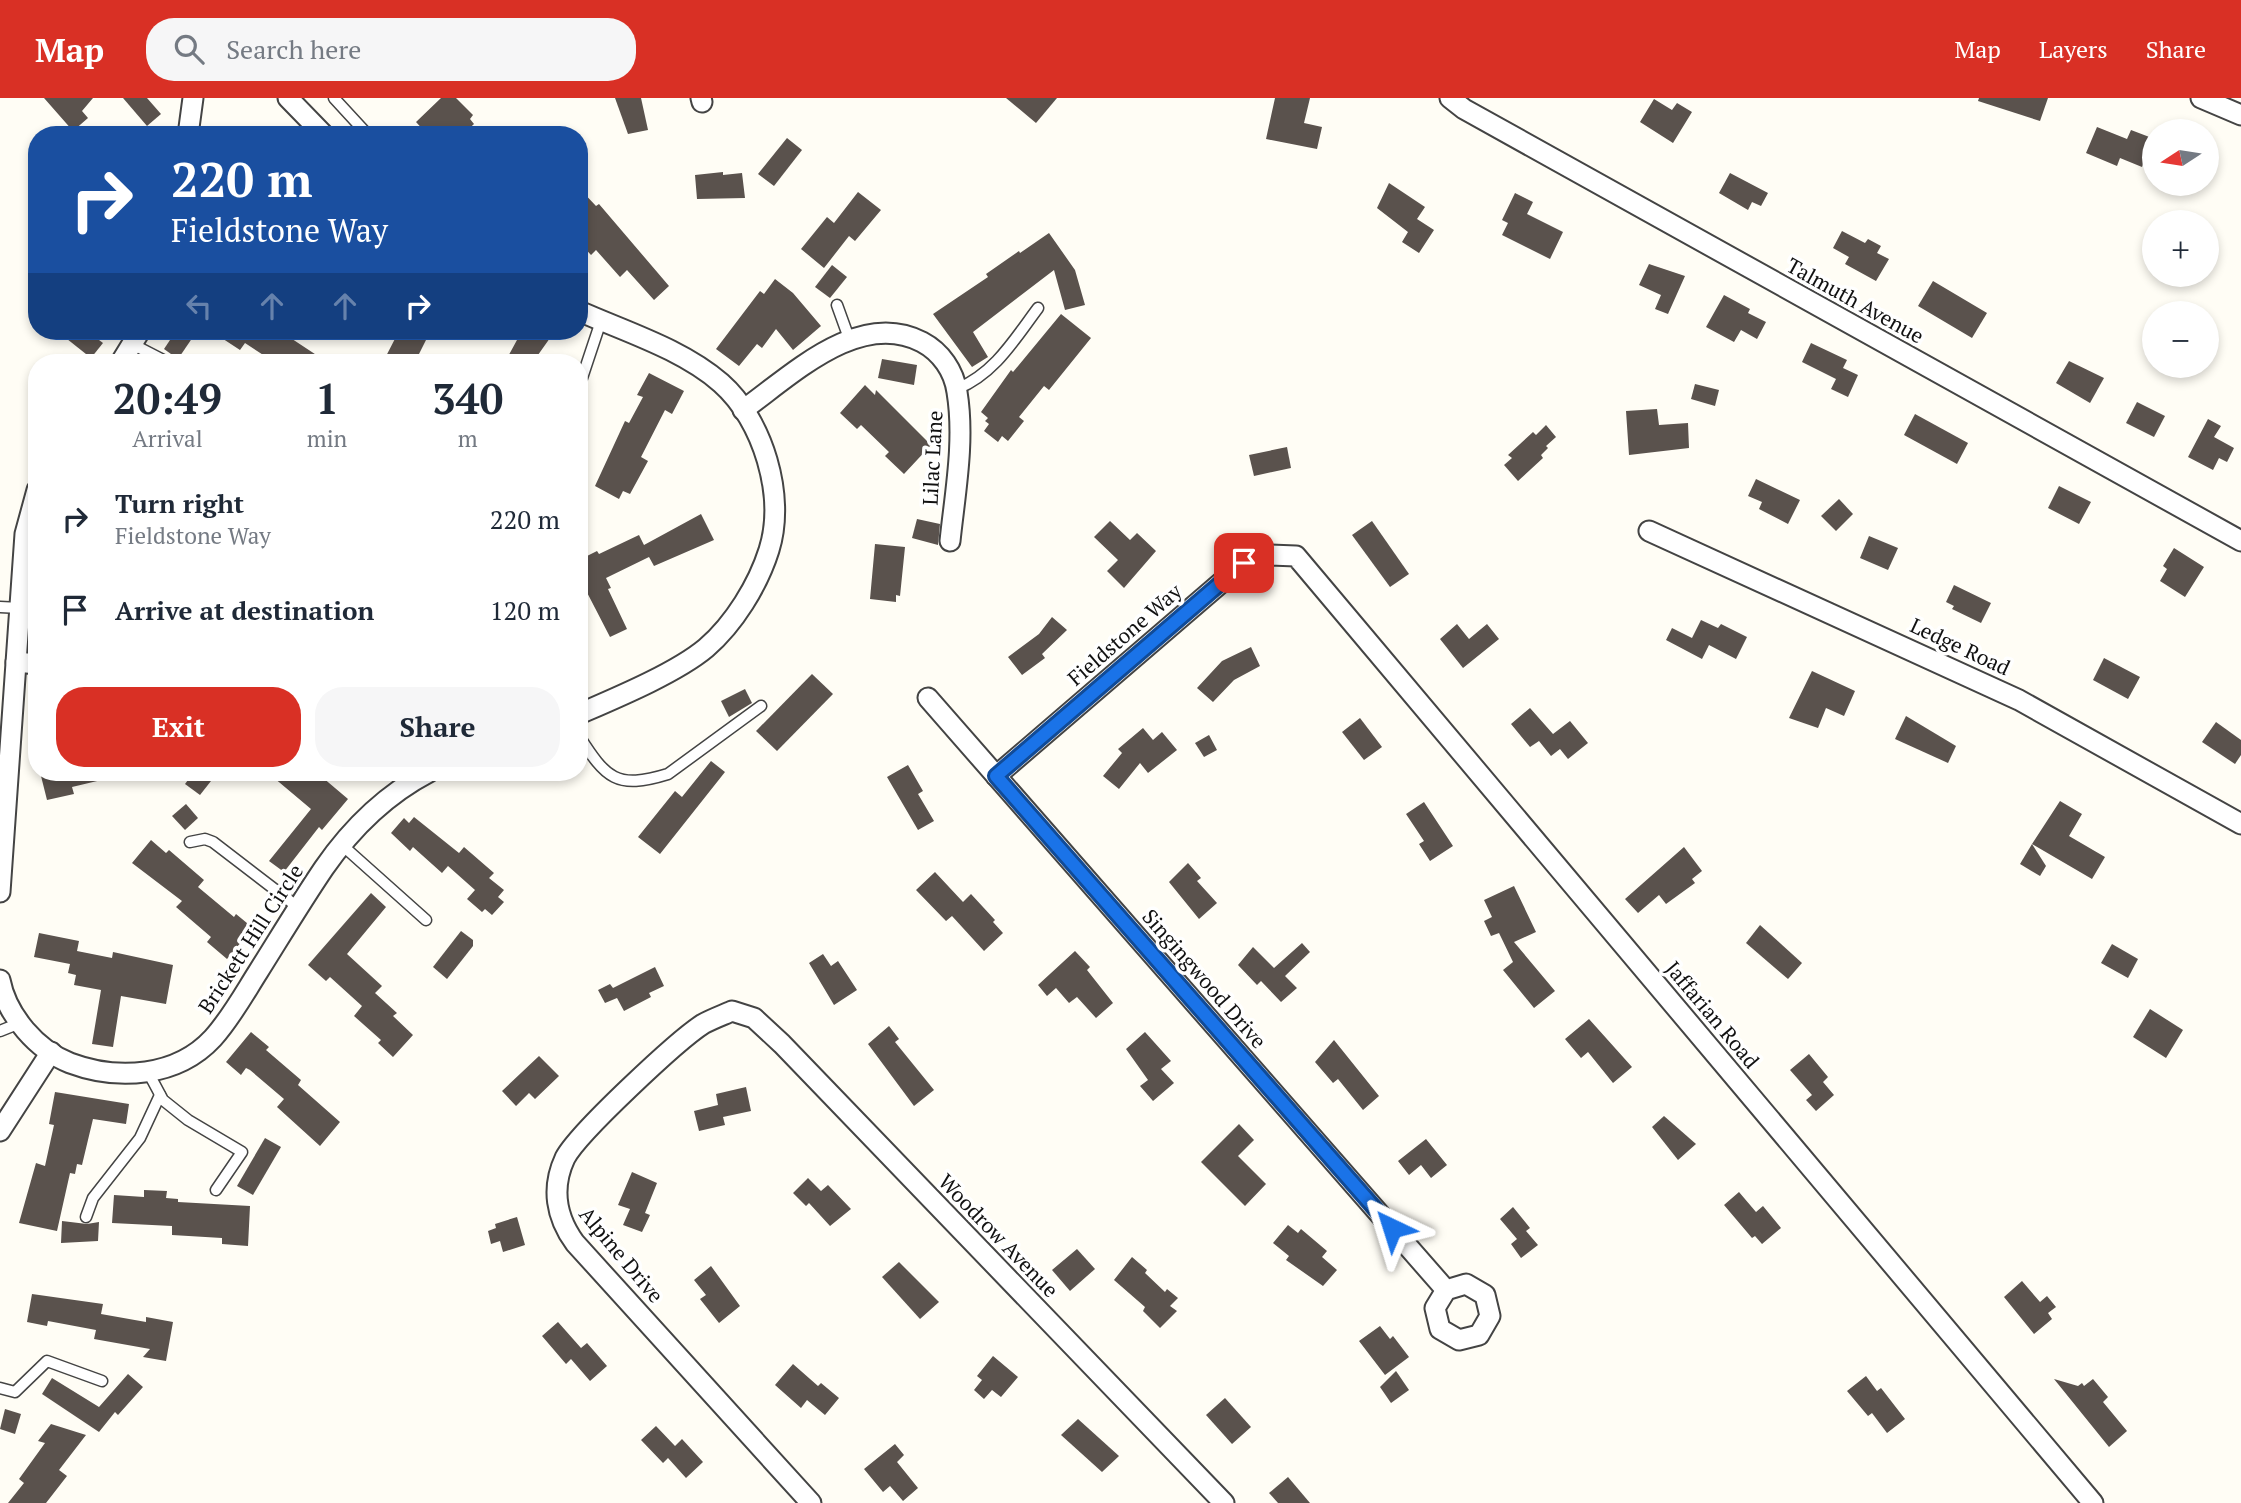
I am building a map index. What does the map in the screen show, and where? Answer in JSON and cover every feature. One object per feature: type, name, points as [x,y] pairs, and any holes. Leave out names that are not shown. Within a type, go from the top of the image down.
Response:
[{"type":"street","points":[[189,126],[192,98]]},
{"type":"street","points":[[288,98],[315,126]]},
{"type":"street","name":"Talmuth Avenue","points":[[1450,98],[1464,109],[2241,541]]},
{"type":"street","points":[[2201,98],[2241,116]]},
{"type":"street","points":[[588,315],[695,364],[723,384],[743,410],[764,454],[773,498],[769,549],[725,631],[704,650],[588,709]]},
{"type":"street","name":"Lilac Lane","points":[[743,410],[828,349],[850,341],[888,331],[910,335],[933,348],[948,365],[957,389],[961,422],[950,541]]},
{"type":"street","points":[[0,891],[25,534],[28,523]]},
{"type":"street","name":"Ledge Road","points":[[1649,531],[2019,700],[2241,824]]},
{"type":"street","name":"Fieldstone Way","points":[[996,776],[1244,563],[1270,555],[1296,556]]},
{"type":"street","name":"Jaffarian Road","points":[[1296,556],[2093,1503]]},
{"type":"street","points":[[16,662],[28,663]]},
{"type":"street","name":"Singingwood Drive","points":[[928,698],[1446,1290]]},
{"type":"street","name":"Brickett Hill Circle","points":[[0,980],[9,1007],[20,1023],[51,1052],[98,1071],[148,1072],[176,1064],[213,1038],[342,845],[388,797],[414,781]]},
{"type":"street","name":"Alpine Drive","points":[[732,1011],[701,1025],[581,1136],[565,1159],[556,1201],[565,1229],[575,1243],[811,1503]]},
{"type":"street","name":"Woodrow Avenue","points":[[732,1011],[754,1018],[782,1044],[1224,1503]]},
{"type":"street","points":[[0,1131],[51,1052]]},
{"type":"lane","points":[[334,98],[360,126]]},
{"type":"lane","points":[[837,305],[850,341]]},
{"type":"lane","points":[[957,389],[979,380],[993,367],[1038,308]]},
{"type":"lane","points":[[588,360],[601,321]]},
{"type":"lane","points":[[140,340],[157,354]]},
{"type":"lane","points":[[0,607],[20,608]]},
{"type":"lane","points":[[588,750],[601,770],[609,776],[651,779],[668,774],[761,706]]},
{"type":"lane","points":[[190,842],[205,839],[213,842],[299,908]]},
{"type":"lane","points":[[342,845],[426,920]]},
{"type":"lane","points":[[0,1031],[20,1023]]},
{"type":"lane","points":[[148,1072],[160,1096],[188,1120],[242,1152],[216,1190]]},
{"type":"lane","points":[[86,1217],[104,1182],[139,1138],[160,1096]]},
{"type":"lane","points":[[0,1388],[15,1392],[47,1361],[102,1381]]},
{"type":"building","points":[[44,98],[93,98],[82,111],[88,118],[79,126],[69,126]]},
{"type":"building","points":[[123,98],[147,98],[161,114],[147,126]]},
{"type":"building","points":[[441,98],[456,98],[473,115],[470,119],[474,124],[420,126],[416,122]]},
{"type":"building","points":[[615,98],[641,98],[648,130],[628,134]]},
{"type":"building","points":[[1006,98],[1057,98],[1036,123]]},
{"type":"building","points":[[1275,98],[1310,98],[1304,123],[1322,127],[1317,149],[1266,139]]},
{"type":"building","points":[[1979,98],[2048,98],[2040,121],[1978,101]]},
{"type":"building","points":[[1654,99],[1672,110],[1677,103],[1692,112],[1673,143],[1640,122]]},
{"type":"building","points":[[2097,127],[2127,139],[2131,130],[2142,134],[2142,167],[2120,158],[2117,166],[2086,153]]},
{"type":"building","points":[[787,138],[802,150],[774,186],[758,174]]},
{"type":"building","points":[[723,172],[723,175],[742,173],[745,198],[697,199],[695,175]]},
{"type":"building","points":[[1730,173],[1768,193],[1761,206],[1752,202],[1748,210],[1719,193]]},
{"type":"building","points":[[1389,183],[1425,207],[1417,219],[1434,230],[1419,253],[1402,242],[1408,232],[1377,208]]},
{"type":"building","points":[[858,192],[881,210],[855,241],[849,236],[824,268],[801,249],[827,217],[834,223]]},
{"type":"building","points":[[1515,193],[1533,202],[1527,214],[1563,232],[1550,259],[1502,235],[1508,223],[1502,220]]},
{"type":"building","points":[[588,198],[596,206],[599,204],[669,286],[654,300],[627,270],[620,277],[596,250],[591,255],[588,252]]},
{"type":"building","points":[[1842,231],[1865,243],[1868,239],[1881,246],[1877,253],[1889,259],[1876,281],[1845,264],[1849,257],[1833,248]]},
{"type":"building","points":[[1049,233],[1075,270],[1085,305],[1065,310],[1054,270],[973,332],[988,357],[972,367],[933,314],[988,277],[986,274]]},
{"type":"building","points":[[1649,264],[1685,276],[1668,314],[1655,309],[1661,295],[1639,285]]},
{"type":"building","points":[[832,265],[847,277],[830,298],[815,287]]},
{"type":"building","points":[[775,279],[793,293],[821,326],[793,350],[776,329],[762,348],[757,344],[739,366],[716,349],[760,291],[764,294]]},
{"type":"building","points":[[1933,281],[1987,313],[1972,338],[1918,306]]},
{"type":"building","points":[[1724,295],[1750,309],[1748,313],[1766,322],[1757,339],[1741,330],[1734,342],[1706,327]]},
{"type":"building","points":[[1061,314],[1091,338],[1049,390],[1044,386],[1019,417],[1024,421],[1008,441],[1002,436],[998,442],[984,431],[989,424],[985,421],[988,418],[981,412],[1011,370],[1013,372]]},
{"type":"building","points":[[68,340],[99,340],[103,343],[94,354],[86,354]]},
{"type":"building","points":[[170,340],[191,340],[181,354],[171,354],[164,349]]},
{"type":"building","points":[[225,340],[294,340],[315,354],[262,354],[245,343],[240,350]]},
{"type":"building","points":[[394,340],[426,340],[419,354],[387,354]]},
{"type":"building","points":[[517,340],[549,340],[539,354],[509,354]]},
{"type":"building","points":[[1811,343],[1847,360],[1843,368],[1858,375],[1848,397],[1831,389],[1836,379],[1802,362]]},
{"type":"building","points":[[882,359],[917,365],[914,385],[878,378]]},
{"type":"building","points":[[2069,361],[2104,378],[2090,403],[2056,383]]},
{"type":"building","points":[[649,373],[684,391],[672,414],[665,410],[641,457],[648,461],[630,494],[623,491],[619,499],[595,486],[625,421],[629,423],[643,397],[637,395]]},
{"type":"building","points":[[1695,384],[1719,390],[1715,406],[1691,399]]},
{"type":"building","points":[[865,385],[875,395],[876,390],[931,445],[904,474],[885,456],[889,452],[861,425],[857,429],[840,413]]},
{"type":"building","points":[[2137,402],[2165,416],[2154,437],[2126,423]]},
{"type":"building","points":[[1657,409],[1659,425],[1688,423],[1689,448],[1629,455],[1626,411]]},
{"type":"building","points":[[1915,414],[1968,443],[1957,464],[1904,435]]},
{"type":"building","points":[[2208,419],[2221,426],[2214,437],[2234,448],[2227,462],[2219,458],[2213,470],[2188,457]]},
{"type":"building","points":[[1546,425],[1556,437],[1546,446],[1548,448],[1541,455],[1543,458],[1518,481],[1504,465],[1512,458],[1508,455],[1533,432],[1536,435]]},
{"type":"building","points":[[1287,447],[1291,468],[1254,476],[1249,455]]},
{"type":"building","points":[[1756,479],[1800,500],[1788,524],[1759,509],[1762,502],[1748,496]]},
{"type":"building","points":[[2059,486],[2091,502],[2079,524],[2048,508]]},
{"type":"building","points":[[1839,499],[1853,514],[1836,531],[1821,516]]},
{"type":"building","points":[[701,514],[714,540],[654,566],[649,557],[606,578],[611,588],[608,589],[627,629],[610,637],[588,594],[588,556],[597,551],[599,554],[639,535],[644,545]]},
{"type":"building","points":[[917,519],[940,524],[938,545],[912,538]]},
{"type":"building","points":[[1110,521],[1130,540],[1137,533],[1156,551],[1124,588],[1107,571],[1118,560],[1094,537]]},
{"type":"building","points":[[1372,521],[1409,574],[1390,587],[1352,535]]},
{"type":"building","points":[[1869,536],[1898,548],[1888,570],[1860,558]]},
{"type":"building","points":[[875,544],[905,547],[900,596],[896,595],[896,602],[870,599]]},
{"type":"building","points":[[2174,548],[2204,567],[2185,597],[2160,581],[2167,569],[2163,566]]},
{"type":"building","points":[[1954,585],[1991,603],[1981,623],[1952,609],[1954,606],[1946,602]]},
{"type":"building","points":[[1052,617],[1067,630],[1042,654],[1045,658],[1022,675],[1008,657],[1039,634]]},
{"type":"building","points":[[1701,620],[1718,628],[1721,624],[1747,637],[1736,659],[1709,645],[1702,659],[1666,640],[1672,628],[1692,638]]},
{"type":"building","points":[[1457,624],[1469,639],[1487,624],[1499,639],[1463,668],[1440,639]]},
{"type":"building","points":[[1251,647],[1260,666],[1234,680],[1213,702],[1197,688],[1222,661]]},
{"type":"building","points":[[2104,658],[2140,677],[2128,699],[2093,680]]},
{"type":"building","points":[[1812,671],[1855,691],[1844,716],[1826,708],[1818,728],[1789,718]]},
{"type":"building","points":[[812,674],[833,694],[777,751],[756,731]]},
{"type":"building","points":[[745,689],[752,703],[729,717],[721,701]]},
{"type":"building","points":[[1530,708],[1553,734],[1570,721],[1588,743],[1568,759],[1560,749],[1551,756],[1539,741],[1530,747],[1511,724]]},
{"type":"building","points":[[1906,716],[1956,746],[1948,763],[1895,739]]},
{"type":"building","points":[[1360,718],[1382,747],[1364,760],[1342,732]]},
{"type":"building","points":[[2216,722],[2241,740],[2241,755],[2235,764],[2202,742]]},
{"type":"building","points":[[1143,728],[1153,740],[1162,732],[1177,750],[1148,773],[1140,763],[1119,789],[1103,776],[1122,753],[1118,749]]},
{"type":"building","points":[[1209,735],[1217,750],[1204,757],[1195,743]]},
{"type":"building","points":[[711,761],[725,772],[660,854],[638,837],[675,791],[682,797]]},
{"type":"building","points":[[908,765],[923,791],[918,794],[934,821],[918,830],[887,777]]},
{"type":"building","points":[[42,781],[97,781],[72,787],[74,794],[47,800]]},
{"type":"building","points":[[187,781],[211,781],[200,795],[185,784]]},
{"type":"building","points":[[278,781],[327,781],[348,799],[322,830],[319,827],[284,872],[269,861],[311,809]]},
{"type":"building","points":[[2060,801],[2082,814],[2069,836],[2105,857],[2092,879],[2032,844]]},
{"type":"building","points":[[1424,802],[1453,846],[1430,861],[1419,844],[1424,841],[1406,814]]},
{"type":"building","points":[[186,804],[198,818],[185,830],[172,816]]},
{"type":"building","points":[[414,817],[459,853],[464,847],[494,873],[489,878],[504,890],[498,897],[504,902],[492,915],[485,909],[482,912],[467,899],[475,890],[448,866],[442,873],[413,847],[410,851],[391,833],[404,818],[409,823]]},
{"type":"building","points":[[151,840],[166,853],[169,850],[204,880],[198,887],[234,917],[236,914],[253,928],[227,959],[207,942],[211,937],[176,907],[182,901],[132,863]]},
{"type":"building","points":[[2032,844],[2046,866],[2040,876],[2020,864]]},
{"type":"building","points":[[1684,847],[1702,871],[1692,879],[1695,883],[1666,904],[1659,895],[1638,913],[1625,899]]},
{"type":"building","points":[[1188,863],[1201,878],[1197,881],[1217,903],[1199,919],[1169,882]]},
{"type":"building","points":[[935,872],[963,902],[971,894],[995,920],[993,922],[1003,933],[984,951],[952,916],[946,921],[916,890]]},
{"type":"building","points":[[1514,886],[1536,932],[1514,942],[1555,991],[1534,1008],[1503,970],[1513,962],[1499,933],[1491,936],[1484,921],[1492,917],[1484,900]]},
{"type":"building","points":[[371,893],[386,907],[347,954],[382,986],[375,993],[397,1013],[393,1016],[413,1035],[393,1057],[378,1043],[381,1040],[354,1016],[362,1006],[330,977],[326,981],[308,965]]},
{"type":"building","points":[[1760,925],[1802,963],[1788,979],[1746,943]]},
{"type":"building","points":[[461,931],[473,940],[473,946],[447,979],[433,967]]},
{"type":"building","points":[[39,933],[79,941],[77,951],[112,958],[113,952],[173,965],[166,1004],[121,996],[113,1047],[92,1044],[101,990],[74,985],[76,975],[68,973],[70,964],[34,957]]},
{"type":"building","points":[[1302,943],[1310,952],[1285,976],[1297,988],[1281,1002],[1261,981],[1257,985],[1238,965],[1253,947],[1274,968]]},
{"type":"building","points":[[2112,944],[2138,959],[2128,978],[2101,963]]},
{"type":"building","points":[[1075,951],[1090,967],[1087,970],[1113,1003],[1096,1018],[1077,997],[1069,1003],[1056,988],[1047,996],[1038,985]]},
{"type":"building","points":[[823,954],[831,966],[838,961],[857,990],[834,1005],[809,963]]},
{"type":"building","points":[[655,967],[664,986],[649,993],[651,997],[624,1011],[617,998],[605,1003],[598,990],[610,984],[613,988]]},
{"type":"building","points":[[2150,1009],[2183,1030],[2166,1058],[2133,1037]]},
{"type":"building","points":[[1589,1019],[1632,1067],[1613,1083],[1588,1052],[1581,1058],[1565,1039]]},
{"type":"building","points":[[889,1026],[899,1039],[895,1042],[934,1090],[914,1106],[868,1044]]},
{"type":"building","points":[[251,1032],[269,1047],[266,1050],[301,1080],[298,1085],[340,1122],[320,1146],[277,1107],[284,1099],[250,1070],[246,1068],[241,1075],[226,1062]]},
{"type":"building","points":[[1145,1032],[1171,1061],[1161,1069],[1174,1083],[1153,1101],[1140,1086],[1148,1080],[1126,1049]]},
{"type":"building","points":[[1334,1040],[1379,1096],[1363,1110],[1338,1079],[1333,1083],[1315,1062]]},
{"type":"building","points":[[1809,1054],[1828,1077],[1823,1082],[1834,1095],[1816,1111],[1806,1100],[1812,1095],[1790,1070]]},
{"type":"building","points":[[539,1056],[559,1076],[535,1099],[529,1093],[516,1106],[502,1091]]},
{"type":"building","points":[[746,1087],[751,1111],[723,1117],[725,1125],[699,1131],[694,1111],[718,1105],[716,1094]]},
{"type":"building","points":[[55,1092],[129,1104],[126,1124],[93,1119],[82,1165],[77,1164],[75,1174],[70,1173],[57,1231],[19,1223],[36,1163],[45,1166],[54,1125],[49,1124]]},
{"type":"building","points":[[1664,1116],[1696,1144],[1678,1160],[1652,1127]]},
{"type":"building","points":[[1239,1124],[1254,1140],[1238,1156],[1266,1184],[1245,1206],[1201,1162]]},
{"type":"building","points":[[265,1138],[281,1147],[253,1195],[237,1186]]},
{"type":"building","points":[[1426,1139],[1447,1165],[1431,1178],[1421,1165],[1409,1175],[1398,1161]]},
{"type":"building","points":[[632,1172],[657,1183],[645,1213],[650,1215],[642,1232],[623,1225],[630,1209],[618,1205]]},
{"type":"building","points":[[808,1178],[821,1191],[828,1185],[851,1209],[830,1226],[809,1203],[806,1206],[793,1193]]},
{"type":"building","points":[[144,1190],[167,1191],[166,1198],[178,1199],[178,1202],[250,1206],[248,1246],[222,1244],[222,1238],[172,1235],[172,1226],[112,1223],[114,1195],[144,1197]]},
{"type":"building","points":[[1739,1192],[1756,1212],[1763,1206],[1781,1228],[1762,1244],[1755,1236],[1752,1238],[1724,1205]]},
{"type":"building","points":[[1513,1207],[1530,1228],[1526,1231],[1538,1245],[1521,1258],[1511,1244],[1517,1239],[1500,1219]]},
{"type":"building","points":[[517,1217],[525,1245],[503,1252],[500,1241],[491,1244],[488,1231],[496,1228],[495,1224]]},
{"type":"building","points":[[62,1221],[87,1224],[99,1222],[98,1241],[61,1243]]},
{"type":"building","points":[[1288,1225],[1298,1233],[1301,1229],[1327,1251],[1322,1257],[1337,1270],[1323,1286],[1286,1260],[1289,1256],[1273,1243]]},
{"type":"building","points":[[1077,1249],[1095,1269],[1070,1291],[1052,1270]]},
{"type":"building","points":[[1132,1257],[1165,1292],[1167,1289],[1178,1298],[1170,1306],[1177,1311],[1160,1328],[1143,1311],[1145,1307],[1114,1280]]},
{"type":"building","points":[[899,1262],[939,1302],[920,1319],[882,1277]]},
{"type":"building","points":[[711,1266],[740,1306],[719,1323],[700,1299],[706,1295],[694,1280]]},
{"type":"building","points":[[2022,1281],[2040,1302],[2047,1296],[2056,1307],[2048,1313],[2052,1319],[2034,1334],[2004,1297]]},
{"type":"building","points":[[32,1294],[103,1304],[101,1314],[146,1322],[146,1317],[173,1322],[166,1361],[143,1357],[150,1349],[94,1339],[96,1330],[48,1321],[47,1326],[27,1322]]},
{"type":"building","points":[[558,1322],[581,1348],[587,1343],[607,1366],[590,1381],[571,1359],[566,1364],[542,1336]]},
{"type":"building","points":[[1380,1326],[1390,1339],[1393,1336],[1409,1357],[1385,1375],[1359,1341]]},
{"type":"building","points":[[993,1356],[1018,1377],[1001,1397],[992,1390],[984,1399],[974,1390],[982,1380],[977,1376]]},
{"type":"building","points":[[793,1364],[818,1386],[821,1383],[839,1398],[825,1415],[807,1400],[801,1408],[775,1385]]},
{"type":"building","points":[[1396,1371],[1409,1390],[1391,1403],[1380,1387]]},
{"type":"building","points":[[128,1374],[143,1387],[118,1415],[115,1412],[99,1432],[42,1394],[52,1378],[99,1407]]},
{"type":"building","points":[[1866,1376],[1877,1391],[1881,1388],[1905,1419],[1887,1433],[1872,1413],[1868,1416],[1847,1391]]},
{"type":"building","points":[[2054,1379],[2078,1386],[2082,1383],[2084,1386],[2093,1379],[2108,1397],[2103,1402],[2127,1431],[2109,1447]]},
{"type":"building","points":[[1225,1398],[1251,1427],[1232,1444],[1206,1415]]},
{"type":"building","points":[[5,1409],[21,1414],[15,1434],[0,1429]]},
{"type":"building","points":[[1078,1419],[1119,1456],[1102,1472],[1061,1435]]},
{"type":"building","points":[[51,1424],[86,1435],[59,1470],[67,1476],[46,1503],[8,1503],[24,1483],[19,1479],[45,1443],[38,1441]]},
{"type":"building","points":[[656,1426],[675,1446],[682,1439],[703,1462],[686,1478],[668,1458],[663,1463],[641,1440]]},
{"type":"building","points":[[895,1444],[904,1455],[897,1462],[918,1488],[903,1501],[890,1486],[883,1492],[864,1469]]},
{"type":"building","points":[[1288,1477],[1310,1503],[1278,1503],[1269,1493]]},
{"type":"route","points":[[1244,563],[996,776],[1392,1228]]}]
